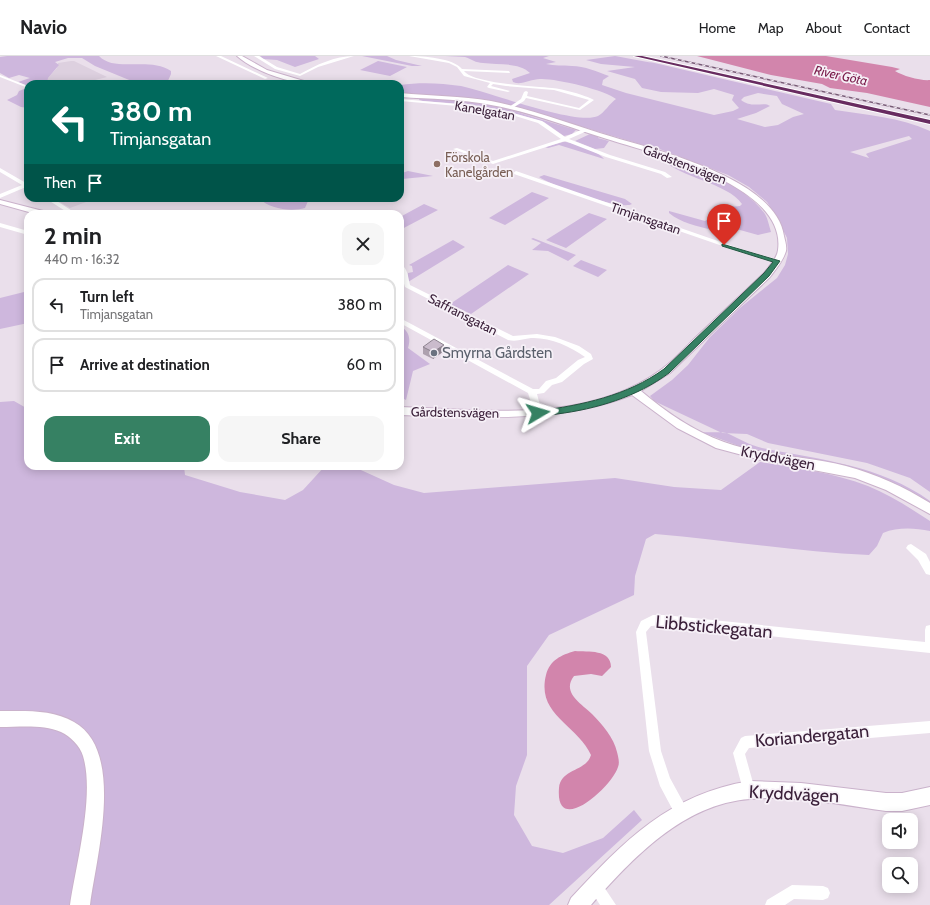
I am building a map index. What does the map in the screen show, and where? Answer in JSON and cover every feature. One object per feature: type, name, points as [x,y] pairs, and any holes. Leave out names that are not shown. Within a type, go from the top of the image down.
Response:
[{"type":"highway","points":[[636,56],[930,121]]},
{"type":"highway","points":[[645,56],[930,121]]},
{"type":"street","points":[[218,56],[266,78]]},
{"type":"street","points":[[239,56],[265,71],[296,80]]},
{"type":"street","points":[[256,56],[271,66],[298,75],[304,74],[314,67],[352,56]]},
{"type":"street","points":[[411,56],[445,60],[455,64],[460,70],[470,77],[492,82],[568,92],[592,100],[580,109],[525,97]]},
{"type":"street","points":[[460,70],[508,72]]},
{"type":"street","points":[[0,76],[24,85]]},
{"type":"street","points":[[492,82],[488,86],[491,88],[508,91]]},
{"type":"street","points":[[511,108],[525,97],[526,91],[531,86]]},
{"type":"street","name":"Gårdstensvägen","points":[[404,95],[466,100],[511,108],[691,163],[730,181],[751,194],[767,208],[778,226],[782,240],[782,250],[777,261],[767,275],[666,371],[654,380],[634,391],[601,402],[566,410],[538,413],[404,411]]},
{"type":"street","name":"Kanelgatan","points":[[404,100],[502,110],[540,122],[565,139],[606,156],[663,173],[669,177]]},
{"type":"street","points":[[455,149],[492,163],[565,139],[585,130]]},
{"type":"street","points":[[0,170],[24,183]]},
{"type":"street","name":"Timjansgatan","points":[[516,173],[739,250],[777,261]]},
{"type":"street","points":[[0,196],[24,186]]},
{"type":"street","points":[[0,202],[29,210]]},
{"type":"street","points":[[54,202],[68,210]]},
{"type":"street","points":[[0,224],[24,232]]},
{"type":"street","name":"Saffransgatan","points":[[404,271],[407,286],[511,338],[517,339],[531,336],[552,338],[588,356],[589,359],[581,362],[559,380],[549,383],[541,391],[532,392]]},
{"type":"street","points":[[404,322],[532,392],[538,413]]},
{"type":"street","name":"Kryddvägen","points":[[634,391],[676,422],[710,441],[733,449],[847,471],[872,479],[930,509]]},
{"type":"street","points":[[911,548],[922,557],[930,571]]},
{"type":"street","name":"Libbstickegatan","points":[[681,811],[665,781],[655,751],[641,632],[646,622],[650,620],[664,620],[930,648]]},
{"type":"street","points":[[930,630],[930,642]]},
{"type":"street","points":[[0,720],[43,720],[64,725],[77,733],[85,742],[92,754],[95,791],[80,905]]},
{"type":"street","name":"Koriandergatan","points":[[749,790],[739,753],[745,742],[930,727]]},
{"type":"street","name":"Kryddvägen","points":[[578,905],[595,886],[658,827],[681,811],[711,798],[749,790],[784,790],[886,802],[902,802],[930,796]]},
{"type":"street","points":[[595,886],[609,905]]},
{"type":"street","points":[[772,905],[792,892],[823,893]]},
{"type":"shaded area","points":[[99,56],[106,61],[114,63],[143,64],[162,67],[171,71],[171,74],[168,80],[129,80],[95,66],[82,58],[68,58],[55,62],[59,65],[48,80],[24,80],[30,78],[19,75],[9,78],[0,73],[0,57]]},
{"type":"shaded area","points":[[260,56],[315,56],[319,59],[295,67],[277,60],[263,59]]},
{"type":"shaded area","points":[[362,56],[387,56],[396,60],[422,66],[412,66]]},
{"type":"shaded area","points":[[450,56],[549,56],[543,58],[556,62],[546,64],[577,66],[609,76],[603,80],[602,85],[626,93],[714,115],[733,111],[739,108],[732,100],[734,95],[714,89],[698,93],[661,92],[642,88],[635,79],[607,71],[635,67],[601,64],[586,60],[615,56],[653,63],[646,61],[831,104],[835,110],[895,120],[930,131],[930,492],[910,478],[867,463],[768,443],[747,434],[722,433],[654,401],[650,396],[672,380],[688,365],[710,337],[741,307],[777,278],[785,265],[788,254],[787,238],[776,216],[767,202],[749,187],[728,175],[649,145],[643,145],[503,103],[448,96],[404,94],[404,84],[423,83],[461,86],[531,107],[587,118],[600,115],[616,99],[591,88],[556,80],[540,79],[516,83],[513,82],[512,79],[530,73],[520,67],[476,62],[465,57]],"holes":[[[758,93],[777,96],[782,104],[804,114],[793,117],[778,125],[765,127],[737,119],[756,113],[770,106],[764,104],[753,105],[745,103],[741,100],[744,97]],[[909,136],[912,139],[866,154],[869,158],[850,152]]]},
{"type":"shaded area","points":[[74,61],[107,77],[95,80],[47,80],[57,68],[58,63]]},
{"type":"shaded area","points":[[378,61],[407,67],[390,76],[360,70]]},
{"type":"shaded area","points":[[24,80],[24,84],[18,82]]},
{"type":"shaded area","points":[[24,89],[24,107],[7,100],[17,95],[19,91]]},
{"type":"shaded area","points":[[420,98],[462,101],[497,106],[576,130],[572,134],[564,136],[544,122],[510,112],[475,105],[423,101],[419,100]]},
{"type":"shaded area","points":[[590,134],[599,136],[598,138],[609,141],[604,148],[595,149],[575,141]]},
{"type":"shaded area","points":[[563,142],[572,143],[585,148],[597,153],[604,159],[559,145],[548,148],[545,147]]},
{"type":"shaded area","points":[[669,158],[695,166],[722,178],[734,186],[756,204],[765,214],[771,232],[758,235],[722,225],[712,230],[689,224],[669,213],[669,211],[705,221],[729,207],[740,206],[742,204],[735,197],[715,185],[671,166],[664,160]]},
{"type":"shaded area","points":[[408,171],[433,176],[404,179],[404,172]]},
{"type":"shaded area","points":[[544,175],[625,199],[632,204],[614,204],[600,201],[557,186],[539,177]]},
{"type":"shaded area","points":[[532,192],[549,198],[505,225],[489,218]]},
{"type":"shaded area","points":[[60,202],[86,202],[70,208]]},
{"type":"shaded area","points":[[263,202],[308,202],[305,208],[293,210],[280,209]]},
{"type":"shaded area","points":[[424,204],[438,210],[404,228],[404,215]]},
{"type":"shaded area","points":[[589,213],[607,219],[566,248],[546,240]]},
{"type":"shaded area","points":[[533,238],[576,255],[568,261],[548,251],[532,250],[541,243],[531,239]]},
{"type":"shaded area","points":[[453,240],[465,247],[408,282],[408,273],[413,272],[412,266],[409,265]]},
{"type":"shaded area","points":[[581,260],[607,270],[598,277],[573,266]]},
{"type":"shaded area","points":[[508,265],[529,274],[471,314],[450,304]]},
{"type":"shaded area","points":[[24,292],[24,324],[0,329],[0,298]]},
{"type":"shaded area","points":[[404,329],[408,335],[408,348],[430,364],[413,371],[406,400],[404,399]]},
{"type":"shaded area","points":[[14,401],[24,407],[24,470],[184,470],[185,475],[240,492],[285,500],[303,490],[321,470],[361,470],[394,485],[424,493],[615,478],[674,487],[721,490],[760,462],[828,474],[868,486],[892,498],[930,521],[930,531],[906,529],[883,533],[877,546],[869,555],[655,534],[646,539],[635,576],[634,595],[549,635],[527,666],[527,755],[516,786],[514,815],[532,846],[563,853],[603,838],[634,810],[642,820],[549,905],[0,905],[0,402]]},
{"type":"shaded area","points":[[701,432],[726,433],[762,448],[828,461],[870,472],[891,479],[911,489],[930,501],[930,506],[834,465],[739,446]]},
{"type":"water","name":"River Göta","points":[[697,56],[826,56],[892,67],[900,69],[895,71],[898,73],[922,80],[930,80],[930,107],[867,93],[830,88],[822,84],[771,75]]},
{"type":"water","points":[[575,651],[603,654],[610,661],[611,667],[602,676],[591,674],[574,676],[570,688],[574,698],[596,718],[610,736],[615,747],[619,764],[614,776],[596,796],[585,804],[574,809],[566,809],[560,802],[559,788],[561,782],[569,773],[584,765],[591,755],[577,735],[552,710],[547,700],[545,689],[546,675],[550,665],[561,656]]},
{"type":"building","points":[[434,339],[444,345],[433,352],[423,347]]},
{"type":"railway","points":[[661,56],[930,115]]},
{"type":"place","name":"Förskola Kanelgården","points":[[437,164]]},
{"type":"place","name":"Smyrna Gårdsten","points":[[434,353]]},
{"type":"route","points":[[538,413],[566,410],[601,402],[634,391],[654,380],[666,371],[767,275],[777,261],[724,245]]}]
